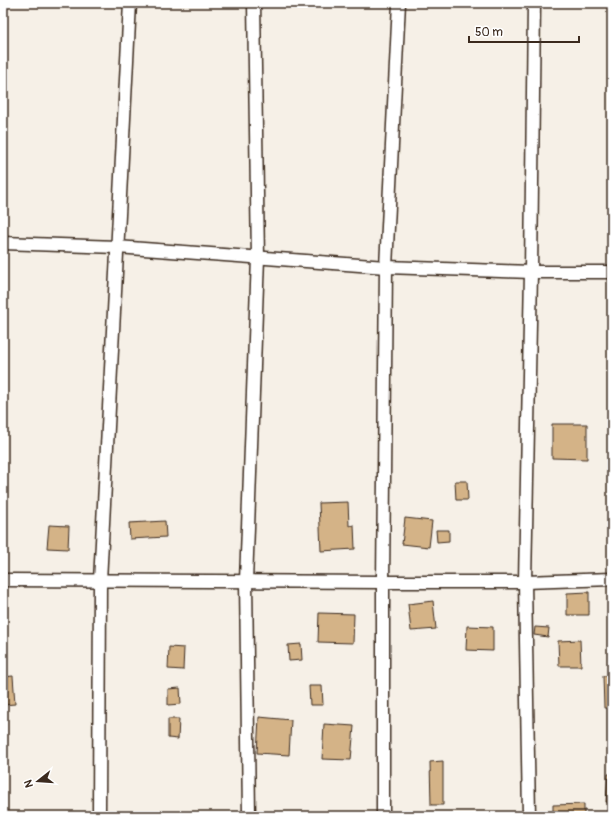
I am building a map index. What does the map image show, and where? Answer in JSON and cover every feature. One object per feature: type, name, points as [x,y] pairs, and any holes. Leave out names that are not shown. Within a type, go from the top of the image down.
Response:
[{"type":"street","points":[[99,816],[100,581],[130,3]]},
{"type":"street","points":[[249,816],[246,580],[258,258],[254,3]]},
{"type":"street","points":[[383,816],[382,582],[386,267],[399,3]]},
{"type":"street","points":[[529,816],[525,582],[534,3]]},
{"type":"street","points":[[3,244],[117,247],[386,267],[531,272],[612,272]]},
{"type":"street","points":[[3,580],[525,582],[612,579]]},
{"type":"building","points":[[552,424],[587,424],[587,459],[552,458]]},
{"type":"building","points":[[455,481],[467,481],[468,500],[456,500]]},
{"type":"building","points":[[348,502],[349,526],[354,525],[355,549],[321,551],[319,503]]},
{"type":"building","points":[[405,518],[432,521],[429,547],[402,544]]},
{"type":"building","points":[[165,521],[166,537],[130,539],[129,523]]},
{"type":"building","points":[[49,525],[69,526],[68,549],[47,548]]},
{"type":"building","points":[[436,530],[449,530],[449,541],[437,542]]},
{"type":"building","points":[[589,592],[589,615],[567,615],[567,593]]},
{"type":"building","points":[[433,601],[436,629],[411,631],[408,604]]},
{"type":"building","points":[[319,613],[354,614],[353,643],[318,642]]},
{"type":"building","points":[[467,626],[493,627],[493,651],[466,650]]},
{"type":"building","points":[[535,627],[549,628],[548,637],[534,635]]},
{"type":"building","points":[[580,640],[581,666],[559,666],[558,641]]},
{"type":"building","points":[[301,644],[302,660],[289,661],[288,645]]},
{"type":"building","points":[[169,647],[184,648],[183,670],[168,669]]},
{"type":"building","points":[[13,676],[15,704],[3,705],[3,677]]},
{"type":"building","points":[[603,676],[612,676],[612,708],[604,708]]},
{"type":"building","points":[[309,686],[322,686],[323,705],[310,705]]},
{"type":"building","points":[[180,688],[181,704],[168,705],[168,689]]},
{"type":"building","points":[[259,717],[291,720],[289,755],[257,753]]},
{"type":"building","points":[[168,719],[179,719],[178,739],[168,738]]},
{"type":"building","points":[[324,724],[354,726],[351,760],[322,759]]},
{"type":"building","points":[[443,761],[443,805],[431,805],[430,762]]},
{"type":"building","points":[[608,774],[612,774],[612,802],[606,802]]},
{"type":"building","points":[[584,804],[584,816],[553,816],[553,805]]}]
